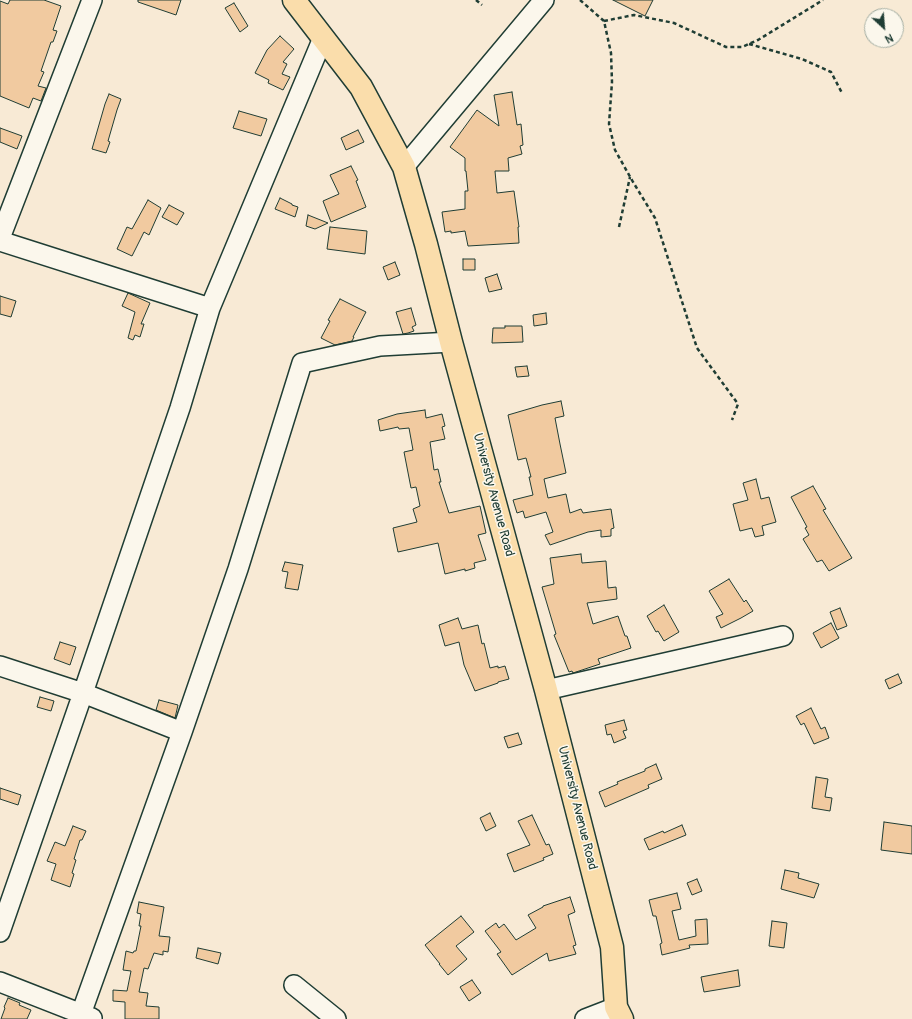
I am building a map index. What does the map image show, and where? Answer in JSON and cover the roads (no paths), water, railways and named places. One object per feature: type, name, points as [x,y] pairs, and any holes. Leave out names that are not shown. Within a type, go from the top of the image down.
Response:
[{"type":"main road","name":"University Avenue Road","points":[[294,0],[361,88],[404,167],[546,690],[612,947],[619,1013]]},
{"type":"street","points":[[0,238],[92,0]]},
{"type":"street","points":[[404,167],[544,0]]},
{"type":"street","points":[[0,932],[180,408],[210,308],[323,38]]},
{"type":"street","points":[[0,241],[210,308]]},
{"type":"street","points":[[0,982],[87,1017],[238,569],[302,363],[380,346],[451,342]]},
{"type":"street","points":[[546,690],[783,636]]},
{"type":"street","points":[[0,666],[83,693],[182,732]]},
{"type":"street","points":[[294,986],[336,1019]]},
{"type":"street","points":[[585,1019],[619,1013]]}]
